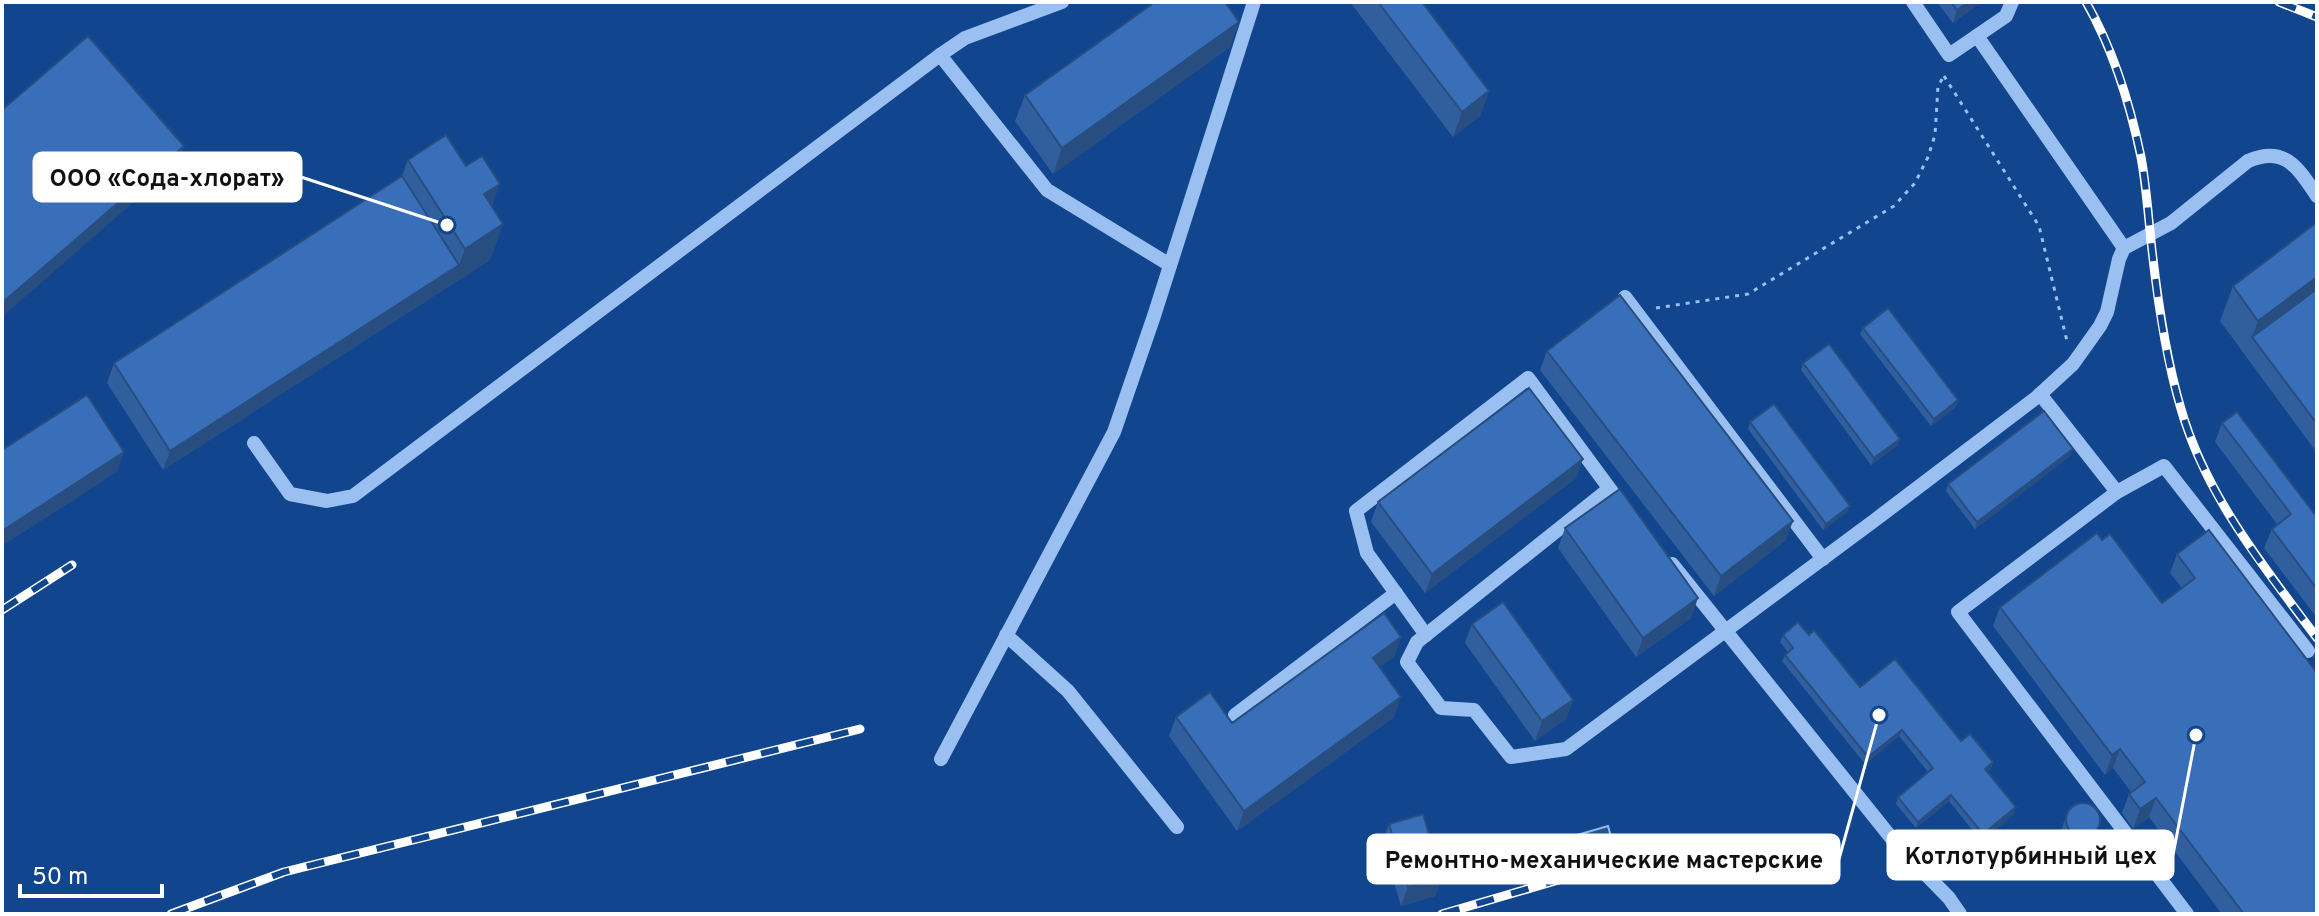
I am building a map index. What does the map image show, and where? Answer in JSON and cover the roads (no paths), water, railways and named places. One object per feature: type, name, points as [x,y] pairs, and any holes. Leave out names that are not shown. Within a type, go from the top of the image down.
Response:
[{"type":"lane","points":[[254,443],[290,494],[327,501],[353,496],[940,55],[965,38],[1062,2]]},
{"type":"lane","points":[[941,759],[1114,432],[1254,2]]},
{"type":"lane","points":[[1913,2],[1949,55],[2006,16],[2012,2]]},
{"type":"lane","points":[[1977,36],[2124,248]]},
{"type":"lane","points":[[940,55],[1047,190],[1170,265]]},
{"type":"lane","points":[[1609,489],[1417,642],[1407,662],[1441,708],[1474,710],[1511,757],[1566,749],[2040,394],[2073,364],[2100,326],[2107,312],[2124,248],[2171,223],[2248,161],[2274,154],[2288,160],[2317,196]]},
{"type":"lane","points":[[1625,297],[1823,559]]},
{"type":"lane","points":[[1426,635],[1367,553],[1356,511],[1528,378],[1629,512]]},
{"type":"lane","points":[[2040,394],[2117,492]]},
{"type":"lane","points":[[2187,914],[1958,612],[2117,492],[2164,466],[2308,651]]},
{"type":"lane","points":[[1658,548],[1897,845],[1949,898],[1960,914]]},
{"type":"lane","points":[[1235,715],[1396,593]]},
{"type":"lane","points":[[1006,635],[1068,691],[1177,827]]},
{"type":"water","points":[[1608,826],[1616,855],[1538,878],[1529,849]]},
{"type":"railway","points":[[2086,2],[2112,58],[2137,137],[2166,347],[2175,389],[2192,441],[2205,472],[2238,530],[2317,638]]},
{"type":"railway","points":[[2279,2],[2317,17]]},
{"type":"railway","points":[[2,610],[72,565]]},
{"type":"railway","points":[[171,914],[284,872],[860,729]]},
{"type":"railway","points":[[1442,914],[1633,858]]},
{"type":"place","name":"ООО «Сода-хлорат»","points":[[447,225]]},
{"type":"place","name":"Ремонтно-механические мастерские","points":[[1879,715]]},
{"type":"place","name":"Котлотурбинный цех","points":[[2196,735]]}]
